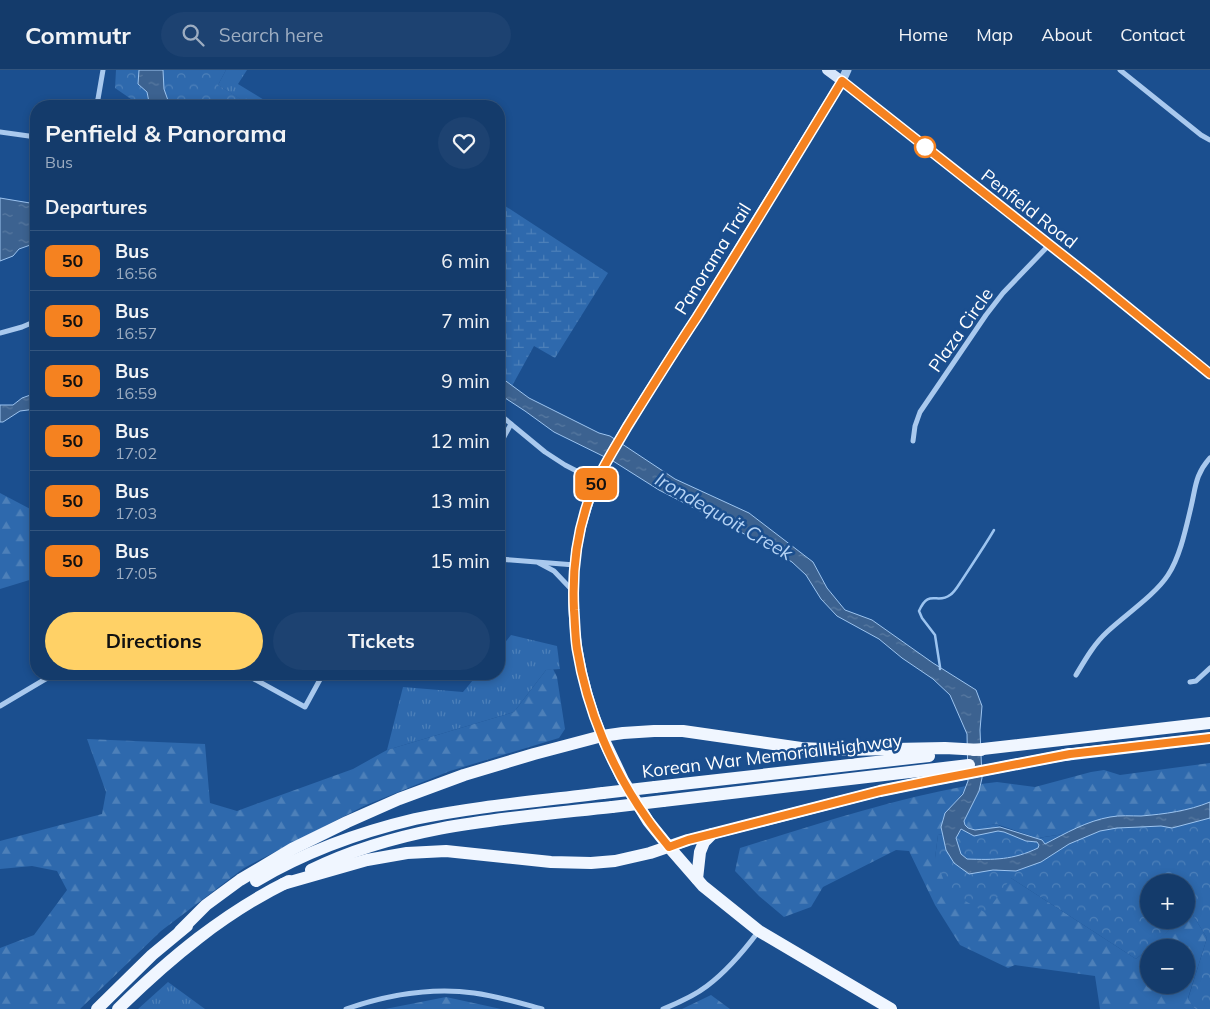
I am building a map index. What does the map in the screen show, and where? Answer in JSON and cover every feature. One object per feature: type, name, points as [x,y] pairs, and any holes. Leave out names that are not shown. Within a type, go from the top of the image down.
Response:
[{"type":"main road","name":"Penfield Road","points":[[828,70],[842,81]]},
{"type":"main road","name":"Panorama Trail","points":[[602,736],[588,695],[577,650],[573,591],[578,541],[585,513],[605,464],[738,252],[842,81]]},
{"type":"main road","points":[[180,931],[206,905],[240,880],[292,849],[347,822],[399,799],[464,775],[602,736],[654,731],[683,732],[801,748],[946,751],[981,750],[1210,723]]},
{"type":"main road","points":[[602,736],[613,760],[648,821],[703,886],[759,931],[891,1009]]},
{"type":"main road","points":[[283,884],[367,860],[407,853],[446,851],[551,862],[591,863],[615,861],[948,772],[1070,754],[1210,738]]},
{"type":"main road","name":"Korean War Memorial Highway","points":[[97,1009],[152,955],[180,931],[225,899],[305,855],[377,829],[455,812],[946,751]]},
{"type":"main road","name":"Korean War Memorial Highway","points":[[118,1009],[195,939],[230,914],[263,894],[315,868],[387,842],[428,831],[501,820],[664,800],[948,772]]},
{"type":"main road","points":[[697,879],[700,852],[704,842],[712,834]]},
{"type":"street","points":[[98,100],[103,70]]},
{"type":"street","name":"Panorama Trail","points":[[842,81],[848,70]]},
{"type":"street","points":[[1120,70],[1201,135],[1210,140]]},
{"type":"street","name":"Penfield Road","points":[[842,81],[1210,374]]},
{"type":"street","points":[[0,132],[30,136]]},
{"type":"street","name":"Plaza Circle","points":[[913,441],[915,426],[920,412],[986,315],[1003,293],[1049,245]]},
{"type":"street","points":[[0,333],[30,324]]},
{"type":"street","points":[[505,419],[550,456],[597,482]]},
{"type":"street","points":[[505,435],[511,424]]},
{"type":"street","points":[[1076,675],[1098,642],[1167,577],[1175,564],[1179,552],[1200,470],[1210,458]]},
{"type":"street","points":[[505,559],[575,565]]},
{"type":"street","points":[[537,562],[554,571],[573,591]]},
{"type":"street","points":[[1190,682],[1196,681],[1210,668]]},
{"type":"street","points":[[0,706],[44,680]]},
{"type":"street","points":[[256,680],[305,707],[320,680]]},
{"type":"street","points":[[663,1009],[707,987],[735,961],[759,931]]},
{"type":"street","points":[[346,1009],[404,993],[429,991],[474,993],[542,1009]]},
{"type":"green space","points":[[116,70],[226,70],[218,85],[242,100],[132,100],[115,88]]},
{"type":"green space","points":[[226,70],[247,70],[238,84],[264,100],[242,100],[218,85]]},
{"type":"green space","points":[[505,206],[608,273],[555,358],[534,346],[512,386],[505,381]]},
{"type":"green space","points":[[0,493],[30,509],[30,580],[0,589]]},
{"type":"green space","points":[[511,635],[557,646],[560,669],[546,670],[514,712],[387,750],[403,687],[463,692],[473,680],[505,680],[505,642]]},
{"type":"green space","points":[[553,669],[557,677],[565,729],[559,738],[450,771],[364,806],[244,868],[161,931],[80,1009],[0,1009],[0,948],[34,935],[67,890],[57,871],[32,866],[0,869],[0,841],[102,814],[106,792],[87,739],[205,744],[210,803],[237,811],[353,769],[387,750],[514,712],[546,670]]},
{"type":"green space","points":[[1210,763],[1210,802],[1168,814],[1142,816],[1064,834],[1037,838],[996,824],[972,829],[966,826],[964,821],[981,784],[997,782],[1035,787],[1104,770],[1120,775]]},
{"type":"green space","points":[[966,786],[943,819],[943,834],[938,835],[935,858],[1011,878],[1136,959],[1140,956],[1140,994],[1189,994],[1188,998],[1195,1009],[1100,1009],[1095,976],[1015,965],[1008,968],[960,945],[935,905],[909,851],[896,850],[823,887],[811,907],[784,917],[759,896],[735,871],[740,848],[880,806]]},
{"type":"green space","points":[[1210,802],[1210,1009],[1195,1009],[1188,999],[1190,994],[1195,994],[1195,977],[1207,938],[1195,918],[1195,874],[1140,874],[1140,929],[1171,929],[1159,939],[1140,939],[1140,956],[1136,959],[1011,878],[986,913],[948,891],[935,858],[938,835],[996,824],[1025,840],[1064,834],[1093,821],[1111,817],[1168,814]]},
{"type":"green space","points":[[1195,918],[1207,938],[1195,976],[1195,939],[1158,939],[1170,929],[1195,929]]},
{"type":"green space","points":[[168,982],[205,1009],[138,1009]]},
{"type":"green space","points":[[711,995],[730,1009],[682,1009]]},
{"type":"green space","points":[[446,997],[501,1009],[385,1009]]},
{"type":"water","points":[[139,70],[163,70],[164,89],[168,100],[149,100],[147,92],[138,84]]},
{"type":"water","points":[[0,198],[30,203],[30,245],[19,249],[13,256],[0,261]]},
{"type":"water","name":"Irondequoit Creek","points":[[505,380],[529,398],[599,433],[610,436],[675,479],[749,513],[813,562],[827,588],[845,610],[872,620],[933,663],[976,690],[982,706],[980,730],[982,778],[979,791],[964,821],[968,828],[975,830],[1000,827],[1042,840],[1045,844],[1085,824],[1114,816],[1168,813],[1210,802],[1210,818],[1172,828],[1161,826],[1117,828],[1100,831],[1069,844],[1041,862],[1016,871],[993,870],[969,874],[954,863],[946,850],[941,827],[945,813],[963,794],[968,781],[967,734],[950,695],[933,679],[902,658],[879,639],[837,616],[821,599],[806,575],[792,562],[756,540],[659,490],[613,461],[554,432],[505,398]],"holes":[[[961,829],[974,836],[998,831],[1026,841],[1037,842],[1038,848],[1020,855],[995,859],[967,859],[961,854],[956,838]]]},
{"type":"water","points":[[30,395],[30,410],[20,411],[0,422],[0,405],[13,405],[22,398]]},
{"type":"waterway","points":[[940,669],[935,635],[919,611],[926,600],[930,598],[945,598],[954,592],[994,530]]},
{"type":"bus line","name":"50","points":[[1210,374],[842,81],[605,464],[585,513],[578,541],[573,591],[577,650],[594,715],[613,760],[629,790],[648,821],[669,847],[688,840],[880,791],[934,780],[1070,754],[1210,738]]}]
